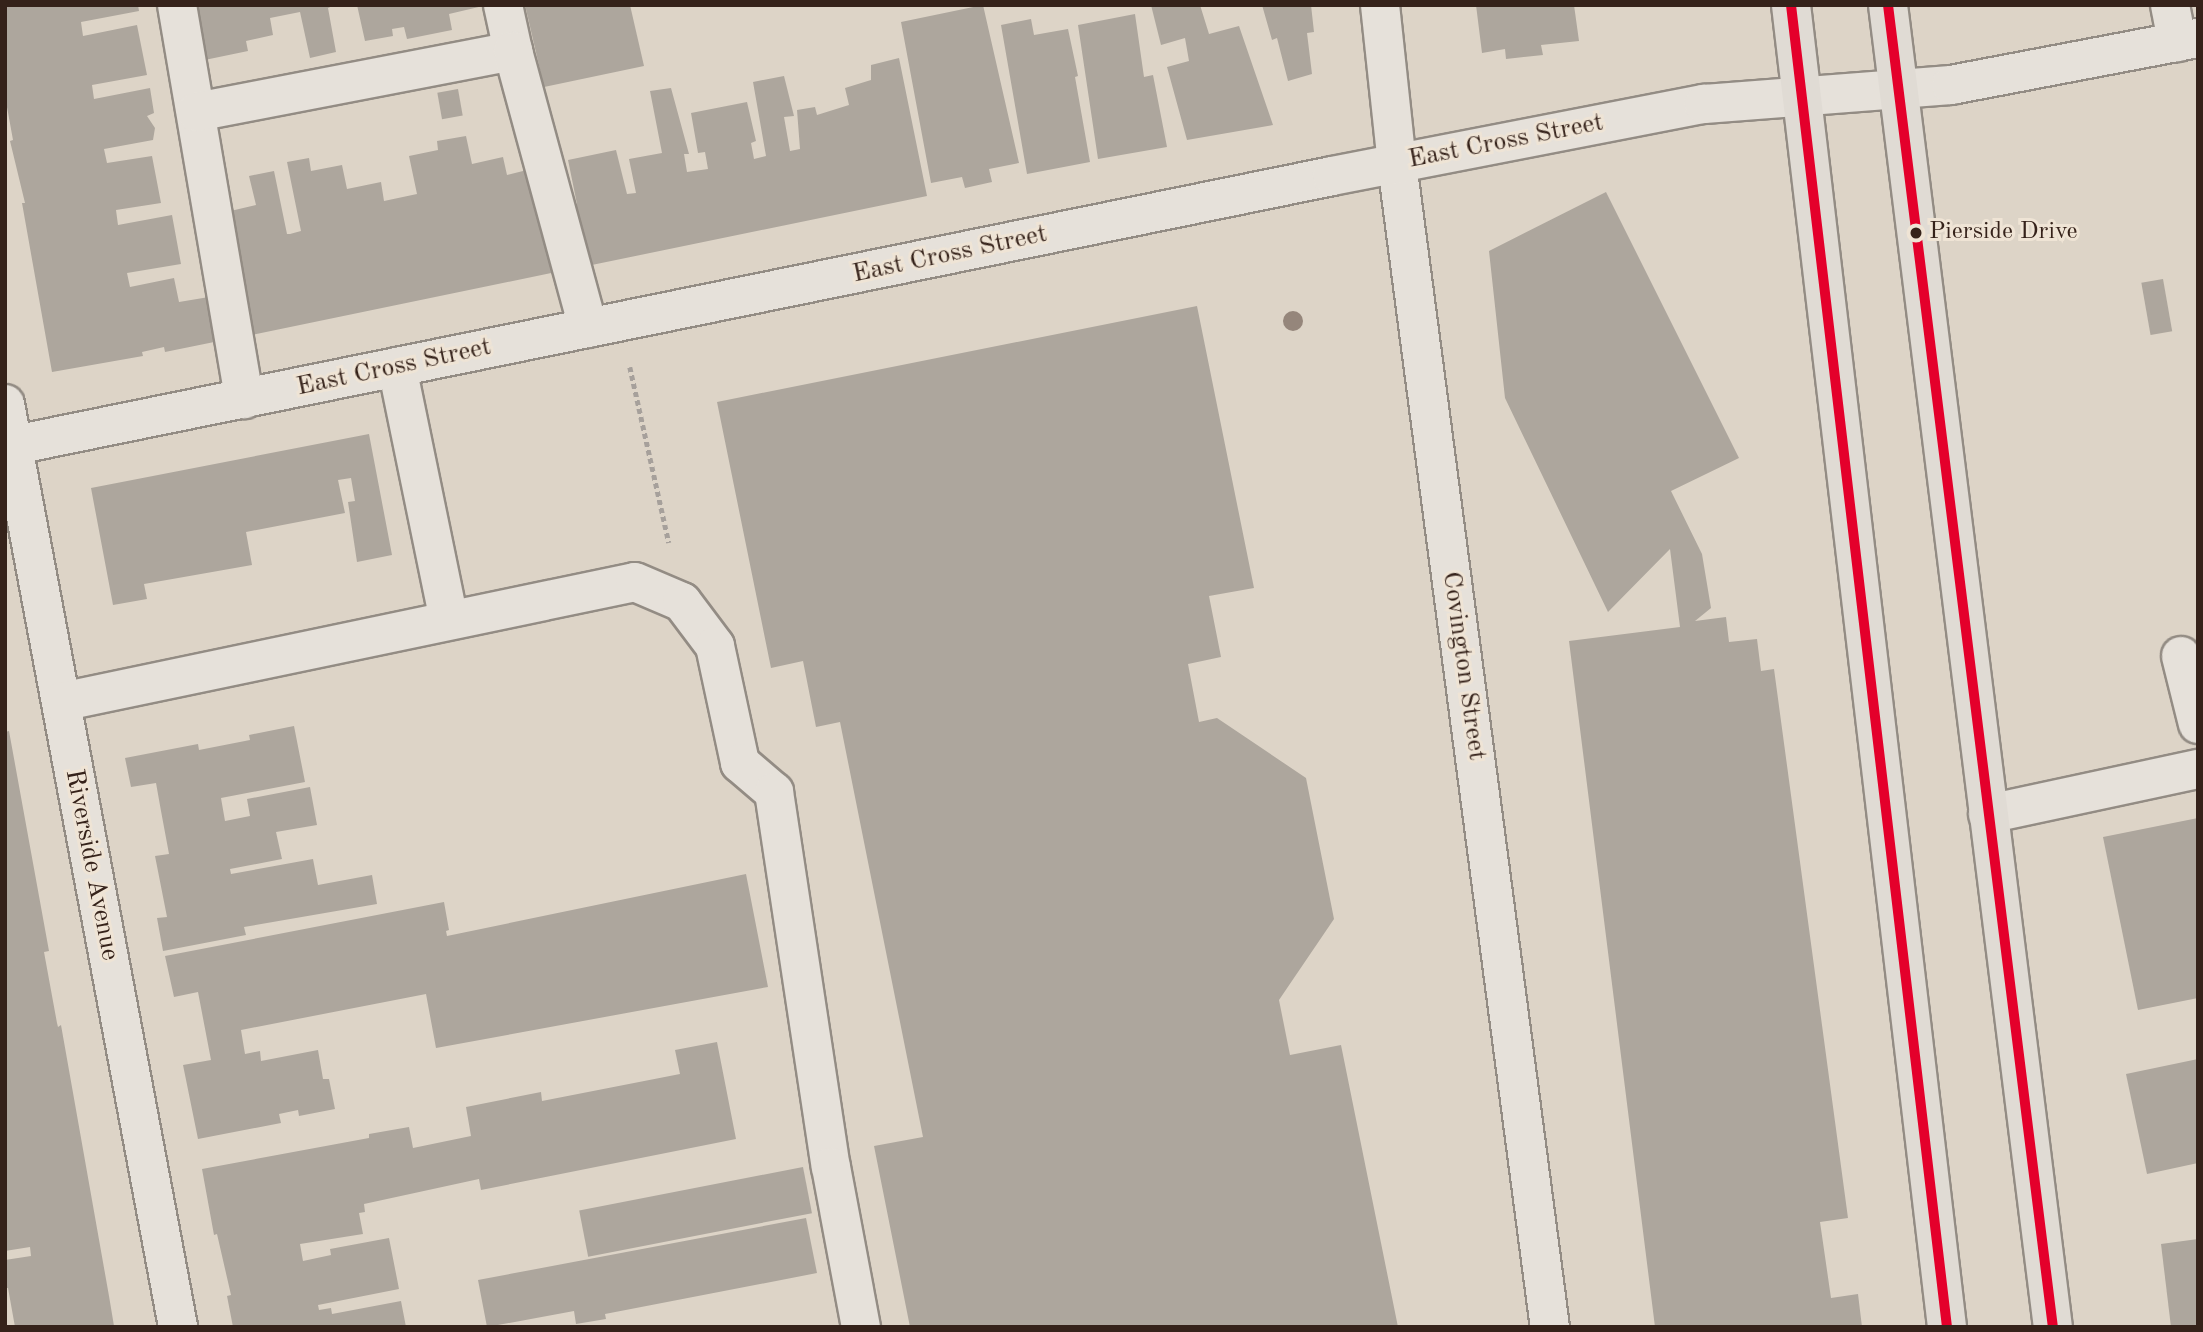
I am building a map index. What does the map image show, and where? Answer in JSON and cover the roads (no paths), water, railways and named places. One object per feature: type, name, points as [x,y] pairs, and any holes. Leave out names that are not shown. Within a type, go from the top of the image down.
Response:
[{"type":"main road","points":[[1791,5],[1947,1327]]},
{"type":"main road","points":[[1888,5],[2053,1327]]},
{"type":"street","points":[[177,5],[244,399]]},
{"type":"street","points":[[503,5],[513,51],[604,325]]},
{"type":"street","name":"Covington Street","points":[[1380,5],[1397,164],[1550,1327]]},
{"type":"street","points":[[1899,88],[1951,85],[2187,40],[2170,5]]},
{"type":"street","points":[[196,112],[513,51]]},
{"type":"street","name":"East Cross Street","points":[[9,446],[1704,104],[1899,88]]},
{"type":"street","points":[[397,368],[449,620]]},
{"type":"street","name":"Riverside Avenue","points":[[5,404],[9,446],[61,702],[178,1327]]},
{"type":"street","points":[[61,702],[635,582],[682,601],[715,646],[740,763],[774,792],[831,1167],[861,1327]]},
{"type":"street","points":[[2181,656],[2198,723]]},
{"type":"street","points":[[1989,814],[2198,769]]},
{"type":"place","name":"Pierside Drive","points":[[1916,233]]}]
